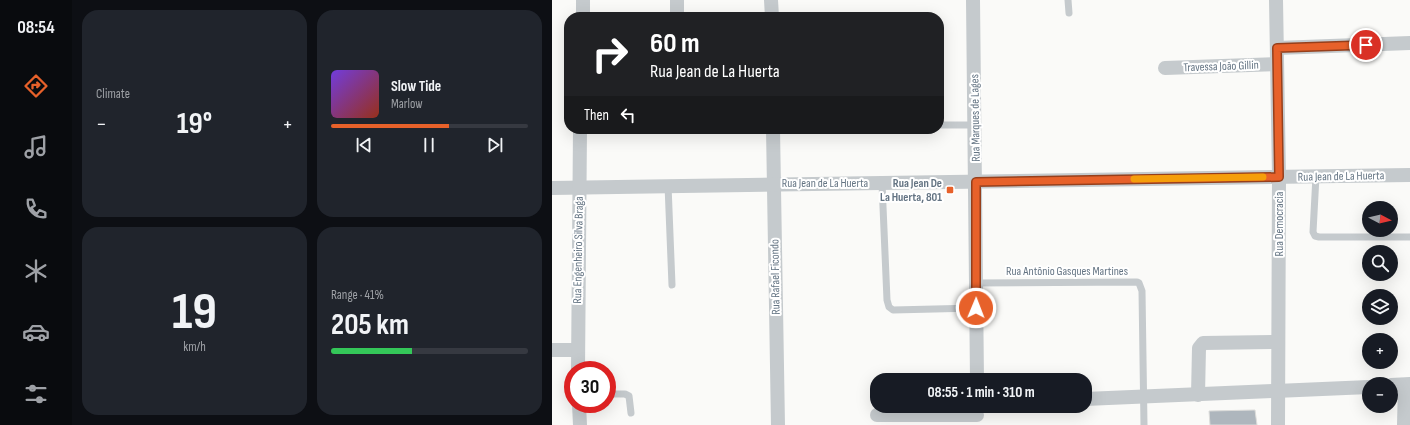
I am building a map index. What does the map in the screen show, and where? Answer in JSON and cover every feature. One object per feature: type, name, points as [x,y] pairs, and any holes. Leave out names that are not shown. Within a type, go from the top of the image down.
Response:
[{"type":"street","points":[[583,0],[583,12]]},
{"type":"street","points":[[677,0],[677,12]]},
{"type":"street","points":[[771,0],[772,12]]},
{"type":"street","name":"Rua Marques de Lages","points":[[973,0],[976,182],[976,373]]},
{"type":"street","name":"Rua Democracia","points":[[1276,0],[1279,177],[1278,425]]},
{"type":"street","points":[[1277,48],[1410,43]]},
{"type":"street","name":"Travessa João Gillin","points":[[1165,68],[1277,64]]},
{"type":"street","name":"Rua Engenheiro Silva Braga","points":[[578,361],[580,134]]},
{"type":"street","name":"Rua Rafael Ficondo","points":[[773,134],[778,425]]},
{"type":"street","name":"Rua Jean de La Huerta","points":[[552,188],[774,183],[976,182],[1410,175]]},
{"type":"street","points":[[1198,395],[1199,348],[1203,343],[1278,342]]},
{"type":"street","points":[[552,350],[577,350]]},
{"type":"street","points":[[1402,385],[1404,425]]},
{"type":"street","points":[[1092,399],[1362,387]]},
{"type":"street","points":[[579,413],[580,425]]},
{"type":"street","points":[[877,415],[977,415]]},
{"type":"lane","points":[[1068,0],[1068,13]]},
{"type":"lane","points":[[944,125],[975,125]]},
{"type":"lane","points":[[1316,176],[1313,232],[1315,236],[1410,237]]},
{"type":"lane","points":[[882,183],[887,300],[889,307],[893,310],[976,308]]},
{"type":"lane","points":[[668,185],[672,285]]},
{"type":"lane","name":"Rua Antônio Gasques Martines","points":[[976,283],[1097,281],[1140,283],[1142,291],[1144,397]]},
{"type":"lane","points":[[616,394],[625,394],[629,396],[631,413]]},
{"type":"lane","points":[[1144,397],[1144,425]]},
{"type":"building","points":[[1255,410],[1257,425],[1210,425],[1209,411]]},
{"type":"slow traffic","points":[[1134,179],[1263,177]]},
{"type":"place","name":"Rua Jean De La Huerta, 801","points":[[950,190]]},
{"type":"route","points":[[976,308],[976,182],[1279,177],[1277,48],[1366,45]]}]
